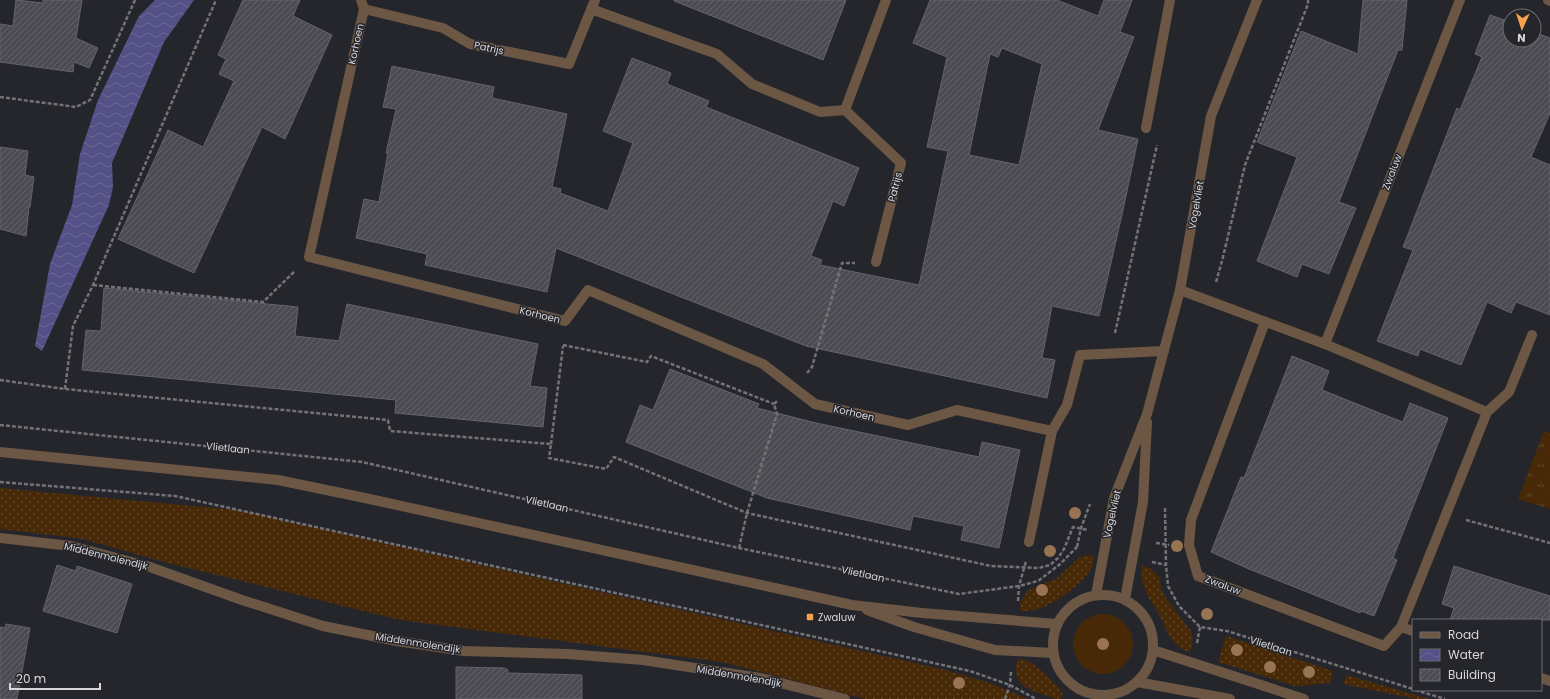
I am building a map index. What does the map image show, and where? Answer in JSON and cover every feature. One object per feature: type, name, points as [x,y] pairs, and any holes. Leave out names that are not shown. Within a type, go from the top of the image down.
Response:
[{"type":"street","points":[[845,110],[886,0]]},
{"type":"street","points":[[1146,128],[1170,0]]},
{"type":"street","name":"Vogelvliet","points":[[1096,595],[1106,534],[1114,498],[1147,414],[1180,290],[1211,116],[1257,0]]},
{"type":"street","name":"Zwaluw","points":[[1325,344],[1460,0]]},
{"type":"street","name":"Patrijs","points":[[362,5],[443,28],[470,44],[569,64],[593,4],[717,54],[752,84],[820,112],[845,110],[901,163],[876,262]]},
{"type":"street","name":"Korhoen","points":[[362,5],[309,257],[565,321],[588,290],[763,364],[815,404],[908,425],[957,410],[1052,431]]},
{"type":"street","points":[[1180,290],[1325,344],[1487,412]]},
{"type":"street","name":"Zwaluw","points":[[1265,322],[1191,520],[1189,545],[1198,576],[1384,646],[1401,627],[1487,412],[1509,392],[1532,335]]},
{"type":"street","points":[[1029,542],[1052,431],[1068,405],[1080,355],[1164,350]]},
{"type":"street","name":"Vogelvliet","points":[[1125,599],[1143,502],[1147,414]]},
{"type":"street","points":[[0,452],[278,480],[852,605],[922,613],[1057,624]]},
{"type":"street","name":"Middenmolendijk","points":[[0,538],[72,546],[146,566],[242,600],[324,626],[390,639],[464,651],[568,654],[644,660],[760,678],[845,699]]},
{"type":"street","points":[[1096,595],[1110,595],[1125,599],[1141,612],[1147,620],[1151,630],[1153,650],[1151,662],[1145,673],[1137,682],[1126,690],[1113,695],[1099,696],[1074,686],[1064,677],[1057,666],[1053,653],[1052,642],[1057,624],[1066,610],[1080,600],[1096,595]]},
{"type":"street","points":[[852,605],[914,627],[995,650],[1053,653]]},
{"type":"street","points":[[1401,627],[1412,631]]},
{"type":"street","points":[[1153,650],[1304,699]]},
{"type":"street","points":[[1137,682],[1230,699]]},
{"type":"path","points":[[0,97],[76,107],[90,100],[135,0]]},
{"type":"path","points":[[65,389],[73,326],[93,285],[216,0]]},
{"type":"path","points":[[1210,301],[1222,261],[1245,165],[1308,4],[1308,0]]},
{"type":"path","points":[[1110,354],[1159,137],[1145,134],[1146,128]]},
{"type":"path","points":[[93,285],[263,302],[309,257]]},
{"type":"path","points":[[565,321],[549,458],[606,469],[614,457],[747,513],[991,566],[1039,568],[1050,565],[1058,558],[1064,549],[1073,527],[1106,534]]},
{"type":"path","points":[[562,346],[647,362],[651,356],[774,404]]},
{"type":"path","points":[[0,380],[65,389],[388,420],[390,431],[551,444]]},
{"type":"path","name":"Vlietlaan","points":[[0,425],[362,462],[746,550],[959,594],[1019,586],[1038,581],[1059,565],[1077,547]]},
{"type":"path","points":[[0,482],[175,496],[970,671],[1010,685],[1036,699]]},
{"type":"path","points":[[1446,514],[1550,543]]},
{"type":"path","points":[[1136,540],[1165,544],[1189,545]]},
{"type":"path","points":[[1019,586],[1029,542]]},
{"type":"path","name":"Vlietlaan","points":[[1166,564],[1168,586],[1179,606],[1200,627],[1227,631],[1412,689]]},
{"type":"path","points":[[1004,699],[1010,685]]},
{"type":"path","name":"Vlietlaan","points":[[1418,691],[1446,699]]},
{"type":"green space","points":[[1544,431],[1550,433],[1550,509],[1518,499]]},
{"type":"green space","points":[[0,488],[237,510],[942,669],[990,683],[1027,699],[865,699],[722,662],[400,620],[160,561],[83,539],[0,529]]},
{"type":"green space","points":[[1089,555],[1093,556],[1093,563],[1089,571],[1083,579],[1065,595],[1041,608],[1025,611],[1020,609],[1020,603],[1027,591],[1057,578],[1080,557]]},
{"type":"green space","points":[[1142,566],[1150,568],[1159,577],[1165,597],[1191,631],[1193,640],[1190,651],[1188,652],[1181,648],[1171,639],[1168,634],[1143,585]]},
{"type":"green space","points":[[1103,614],[1119,619],[1124,623],[1128,628],[1133,644],[1128,660],[1124,665],[1119,669],[1103,674],[1087,669],[1082,665],[1078,660],[1073,644],[1078,628],[1082,623],[1087,619]]},
{"type":"green space","points":[[1226,636],[1333,671],[1330,683],[1295,686],[1218,662]]},
{"type":"green space","points":[[1018,659],[1031,663],[1042,671],[1063,692],[1061,699],[1056,699],[1025,687],[1017,676],[1016,669]]},
{"type":"green space","points":[[1347,675],[1430,699],[1416,699],[1343,684]]},
{"type":"water","points":[[155,0],[194,0],[164,42],[112,163],[113,187],[109,205],[42,351],[35,346],[50,264],[72,205],[80,154],[98,100],[139,16]]},
{"type":"building","points":[[16,0],[43,3],[43,0],[82,0],[76,38],[98,48],[89,68],[74,62],[73,72],[0,62],[0,24],[13,26]]},
{"type":"building","points":[[243,0],[300,0],[293,16],[332,35],[285,139],[262,127],[194,273],[118,239],[168,130],[203,147],[234,81],[219,74],[226,59],[218,55]]},
{"type":"building","points":[[674,0],[846,0],[823,60]]},
{"type":"building","points":[[930,0],[1057,0],[1098,16],[1104,0],[1132,0],[1120,32],[1134,37],[1098,130],[1138,139],[1123,210],[1099,316],[1052,306],[1042,358],[1055,360],[1047,398],[806,346],[556,248],[547,292],[425,265],[427,254],[356,238],[364,199],[379,202],[388,153],[386,153],[396,109],[383,107],[392,66],[494,87],[492,98],[567,114],[552,187],[561,189],[560,193],[608,211],[633,143],[603,131],[632,58],[671,73],[667,84],[709,101],[706,107],[859,168],[844,206],[833,201],[811,256],[822,260],[820,265],[919,285],[948,151],[927,147],[947,57],[913,43]],"holes":[[[1002,48],[1042,64],[1019,165],[969,155],[990,54],[998,57]]]},
{"type":"building","points":[[1363,0],[1407,0],[1402,50],[1398,50],[1339,202],[1356,208],[1329,274],[1302,264],[1297,277],[1257,261],[1297,157],[1257,142],[1301,31],[1358,54]]},
{"type":"building","points":[[1490,15],[1502,19],[1502,48],[1542,48],[1542,35],[1550,38],[1550,113],[1531,157],[1550,165],[1550,315],[1516,302],[1511,313],[1487,302],[1461,365],[1420,349],[1418,356],[1377,341],[1413,250],[1403,247],[1457,108],[1460,110],[1482,57],[1475,54]]},
{"type":"building","points":[[0,147],[28,151],[25,175],[34,177],[26,236],[0,229]]},
{"type":"building","points":[[104,288],[298,307],[295,336],[339,341],[347,304],[538,344],[530,386],[547,388],[543,427],[395,413],[396,400],[82,370],[86,330],[101,331]]},
{"type":"building","points":[[1292,356],[1329,371],[1322,390],[1382,414],[1403,422],[1410,403],[1448,418],[1393,558],[1397,560],[1374,616],[1361,611],[1360,613],[1249,569],[1211,552],[1241,477],[1244,478]]},
{"type":"building","points":[[670,369],[759,404],[757,408],[816,423],[979,457],[982,442],[1020,450],[999,548],[961,540],[964,526],[913,516],[910,530],[767,498],[626,442],[640,405],[653,410]]},
{"type":"building","points":[[57,565],[76,571],[77,566],[132,584],[117,633],[43,611]]},
{"type":"building","points":[[1454,566],[1550,596],[1550,620],[1450,619],[1454,608],[1442,604]]},
{"type":"building","points":[[6,624],[30,628],[17,699],[0,699],[0,627],[5,628]]},
{"type":"building","points":[[456,667],[504,668],[508,670],[508,673],[582,675],[582,699],[456,699]]},
{"type":"place","name":"Zwaluw","points":[[810,617]]}]
